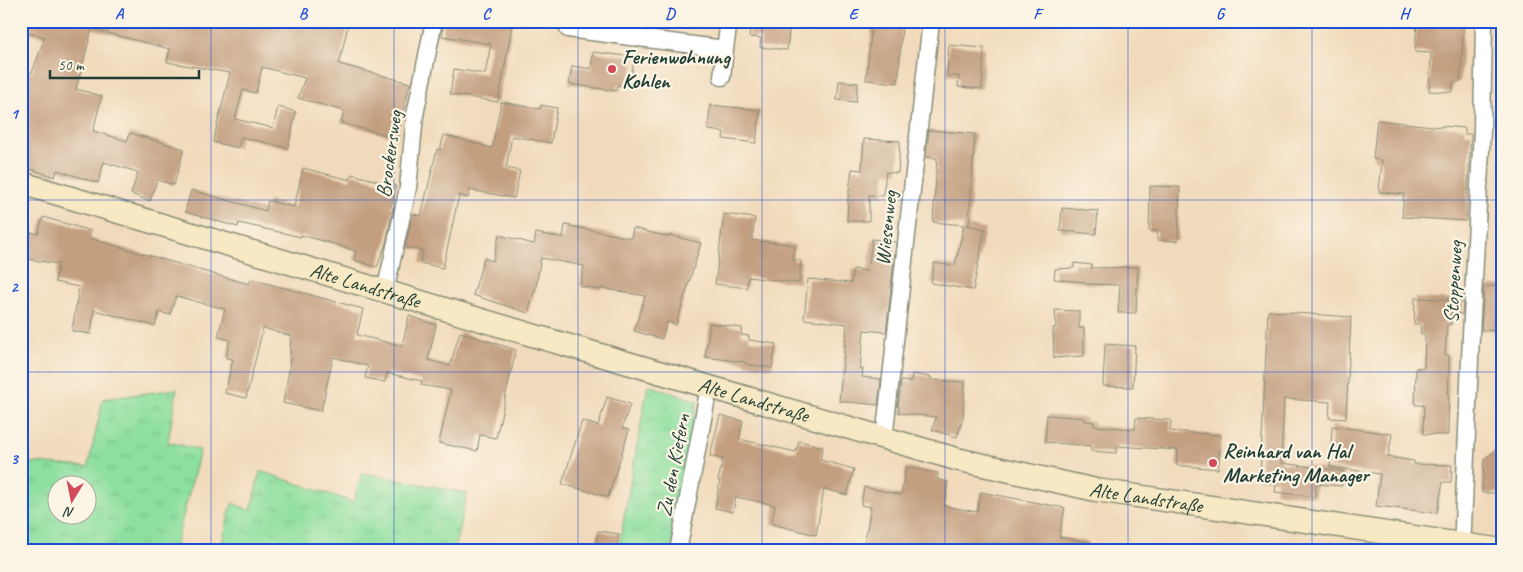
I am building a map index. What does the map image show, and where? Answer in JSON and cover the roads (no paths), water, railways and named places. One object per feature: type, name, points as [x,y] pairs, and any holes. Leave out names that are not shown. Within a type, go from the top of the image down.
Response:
[{"type":"main road","name":"Alte Landstraße","points":[[21,183],[884,439],[974,463],[1096,490],[1463,548],[1502,550]]},
{"type":"street","name":"Brockersweg","points":[[385,292],[408,188],[415,114],[434,21]]},
{"type":"street","points":[[722,77],[729,21]]},
{"type":"street","name":"Wiesenweg","points":[[884,439],[931,21]]},
{"type":"street","name":"Stoppenweg","points":[[1463,548],[1471,335],[1482,130],[1484,21]]},
{"type":"street","points":[[568,29],[725,49]]},
{"type":"street","name":"Zu den Kiefern","points":[[678,551],[709,387]]},
{"type":"place","name":"Ferienwohnung Kohlen","points":[[612,69]]},
{"type":"place","name":"Reinhard van Hal Marketing Manager","points":[[1213,463]]}]
